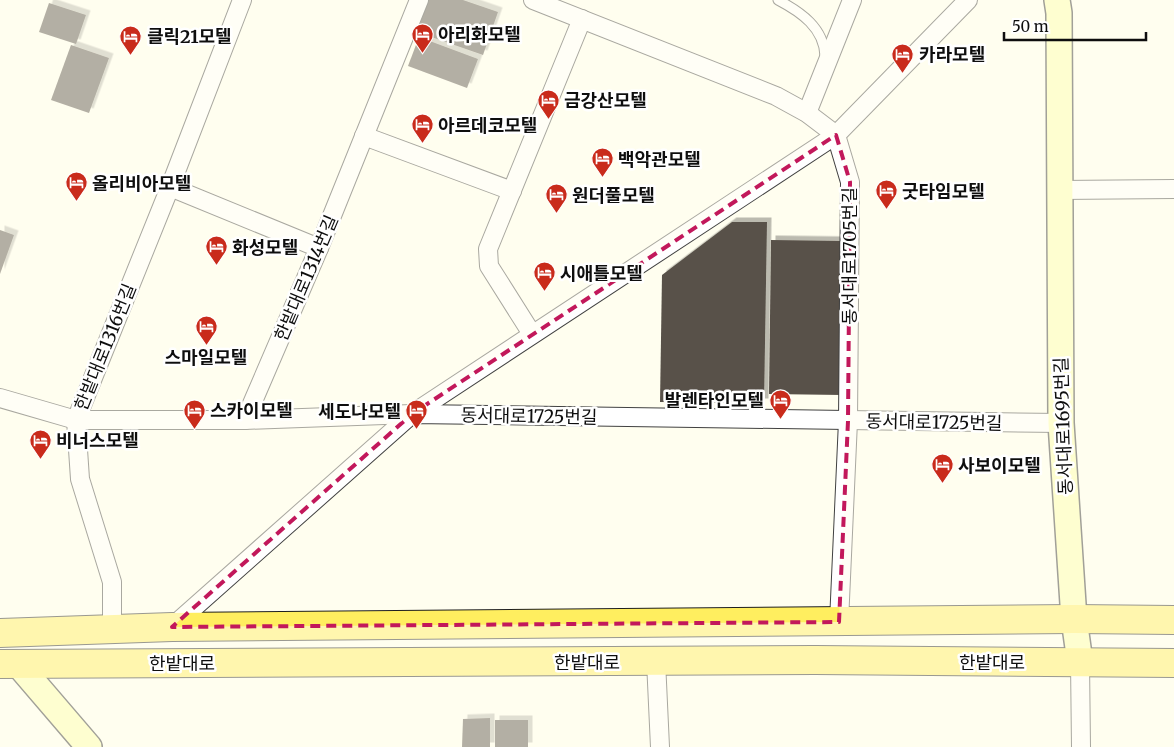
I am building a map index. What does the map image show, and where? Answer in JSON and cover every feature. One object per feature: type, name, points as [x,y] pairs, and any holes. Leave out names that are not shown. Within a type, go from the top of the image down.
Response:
[{"type":"main road","name":"한밭대로","points":[[0,633],[172,627],[1074,619],[1174,620]]},
{"type":"main road","name":"한밭대로","points":[[8,664],[825,660],[1174,662]]},
{"type":"street","name":"한밭대로1316번길","points":[[112,629],[112,582],[80,478],[76,420],[170,187],[242,0]]},
{"type":"street","name":"한밭대로1314번길","points":[[245,420],[319,248],[419,0]]},
{"type":"street","points":[[533,0],[776,96],[807,113],[836,136]]},
{"type":"street","points":[[807,113],[852,0]]},
{"type":"street","points":[[412,414],[836,136],[968,0]]},
{"type":"street","name":"동서대로1695번길","points":[[1058,0],[1061,424],[1074,619],[1080,662]]},
{"type":"street","points":[[532,334],[489,266],[488,248],[582,19]]},
{"type":"street","points":[[364,136],[512,191]]},
{"type":"street","name":"동서대로1705번길","points":[[836,136],[850,182],[848,421],[839,622]]},
{"type":"street","points":[[170,187],[319,248]]},
{"type":"street","points":[[1059,190],[1174,189]]},
{"type":"street","name":"동서대로1725번길","points":[[0,398],[76,420],[245,420],[412,414],[1061,424]]},
{"type":"street","name":"한밭대로","points":[[172,627],[412,414]]},
{"type":"street","points":[[656,661],[660,747]]},
{"type":"street","points":[[1080,662],[1081,747]]},
{"type":"street","points":[[8,664],[89,747]]},
{"type":"lane","points":[[778,0],[806,17],[821,37],[825,60],[820,78]]},
{"type":"highlighted area","points":[[836,135],[850,182],[848,421],[839,622],[172,627],[412,414]]},
{"type":"building","points":[[428,0],[463,0],[498,12],[483,55],[417,32]]},
{"type":"building","points":[[49,3],[86,15],[76,44],[39,32]]},
{"type":"building","points":[[419,37],[478,59],[467,88],[408,66]]},
{"type":"building","points":[[71,45],[109,58],[89,113],[51,100]]},
{"type":"building","points":[[732,222],[767,222],[764,403],[660,402],[662,275]]},
{"type":"building","points":[[0,230],[14,235],[0,274]]},
{"type":"building","points":[[771,240],[844,241],[842,395],[769,394]]},
{"type":"building","points":[[490,718],[490,747],[462,747],[463,719]]},
{"type":"building","points":[[495,720],[528,720],[528,747],[495,747]]},
{"type":"place","name":"아리화모텔","points":[[422,53]]},
{"type":"place","name":"클릭21모텔","points":[[131,55]]},
{"type":"place","name":"카라모텔","points":[[903,73]]},
{"type":"place","name":"금강산모텔","points":[[548,119]]},
{"type":"place","name":"아르데코모텔","points":[[422,144]]},
{"type":"place","name":"백악관모텔","points":[[602,178]]},
{"type":"place","name":"올리비아모텔","points":[[76,202]]},
{"type":"place","name":"굿타임모텔","points":[[886,210]]},
{"type":"place","name":"원더풀모텔","points":[[556,214]]},
{"type":"place","name":"화성모텔","points":[[216,266]]},
{"type":"place","name":"시애틀모텔","points":[[544,292]]},
{"type":"place","name":"스마일모텔","points":[[206,346]]},
{"type":"place","name":"발렌타인모텔","points":[[780,419]]},
{"type":"place","name":"스카이모텔","points":[[194,429]]},
{"type":"place","name":"세도나모텔","points":[[417,430]]},
{"type":"place","name":"비너스모텔","points":[[40,459]]},
{"type":"place","name":"사보이모텔","points":[[942,484]]}]
